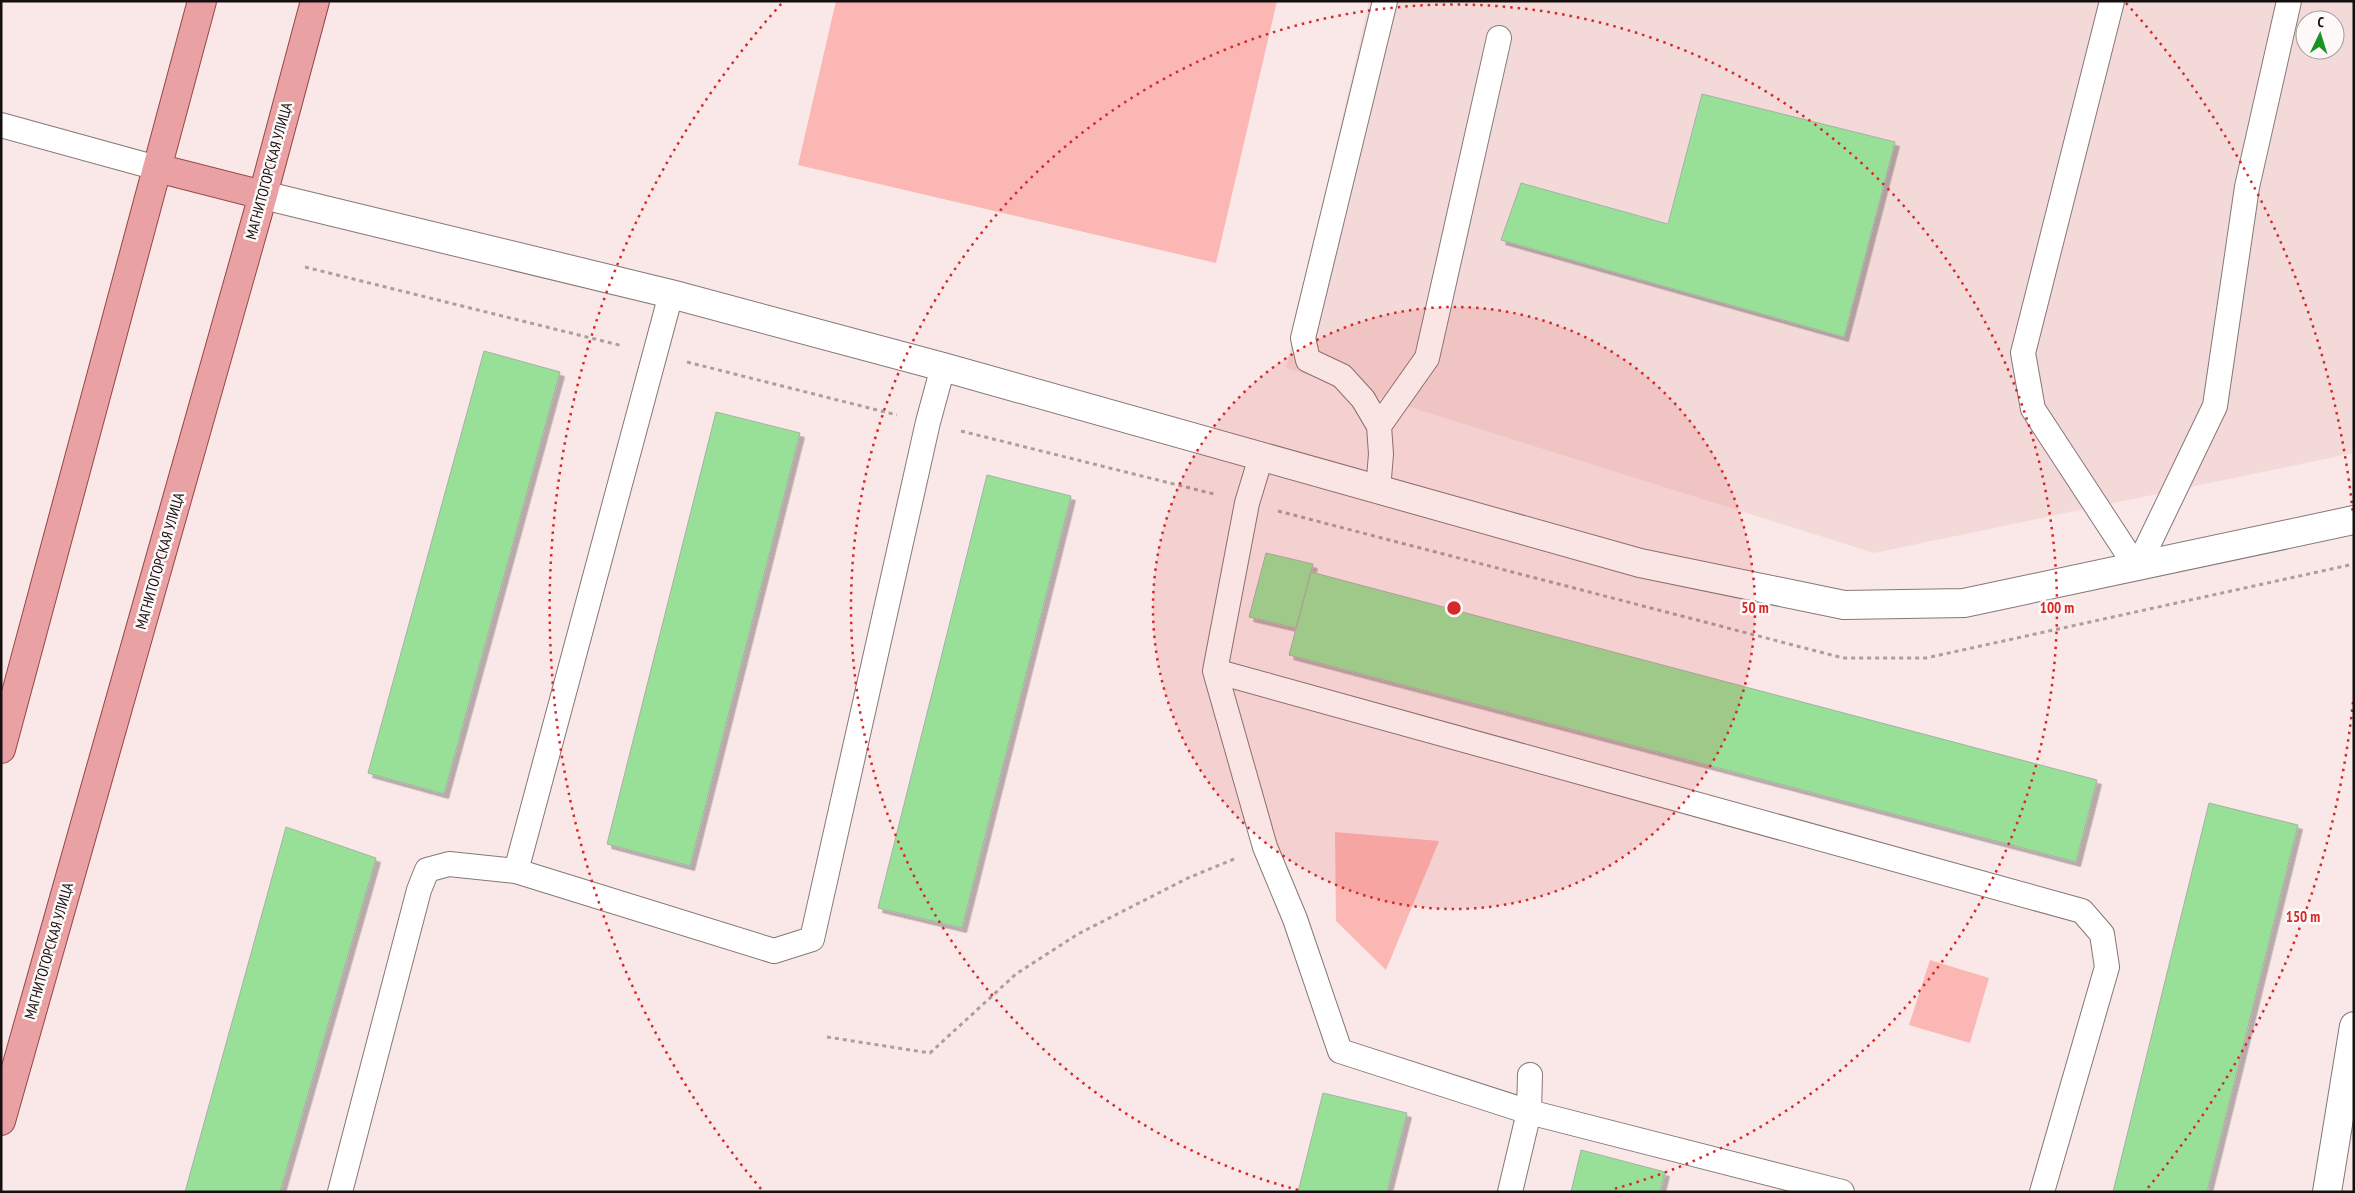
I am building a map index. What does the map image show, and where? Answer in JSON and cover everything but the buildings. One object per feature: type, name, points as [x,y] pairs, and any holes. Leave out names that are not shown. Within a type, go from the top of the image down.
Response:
[{"type":"main road","points":[[1,749],[202,1]]},
{"type":"main road","name":"МАГНИТОГОРСКАЯ УЛИЦА","points":[[1,1121],[263,194],[314,1]]},
{"type":"main road","points":[[157,168],[263,194]]},
{"type":"street","points":[[263,194],[671,294],[943,367],[1640,563],[1844,606],[1964,603],[2136,568],[2354,520]]},
{"type":"street","points":[[2327,1192],[2354,1026]]},
{"type":"lane","points":[[1378,490],[1381,454],[1379,426],[1364,399],[1342,376],[1308,360],[1303,338],[1385,1]]},
{"type":"lane","points":[[2112,1],[2023,352],[2033,409],[2136,568]]},
{"type":"lane","points":[[2136,568],[2215,406],[2246,187],[2290,1]]},
{"type":"lane","points":[[1379,426],[1427,358],[1499,38]]},
{"type":"lane","points":[[1,125],[157,168]]},
{"type":"lane","points":[[516,871],[671,294]]},
{"type":"lane","points":[[340,1192],[419,890],[427,870],[449,864],[516,871],[774,951],[812,939],[928,422],[943,367]]},
{"type":"lane","points":[[1261,456],[1247,503],[1215,671],[1265,847],[1295,919],[1340,1051],[1529,1112],[1842,1192]]},
{"type":"lane","points":[[1215,671],[2082,911],[2102,934],[2107,967],[2042,1192]]},
{"type":"lane","points":[[1510,1192],[1529,1112],[1530,1075]]},
{"type":"path","points":[[827,1037],[930,1053],[1016,974],[1078,934],[1188,878],[1265,847]]},
{"type":"shaded area","points":[[836,1],[1277,1],[1216,263],[798,165]]},
{"type":"shaded area","points":[[1369,1],[2354,1],[2354,453],[1874,553],[1286,368]]},
{"type":"shaded area","points":[[1335,832],[1439,841],[1386,970],[1336,921]]},
{"type":"shaded area","points":[[1930,960],[1989,978],[1970,1043],[1909,1025]]}]
